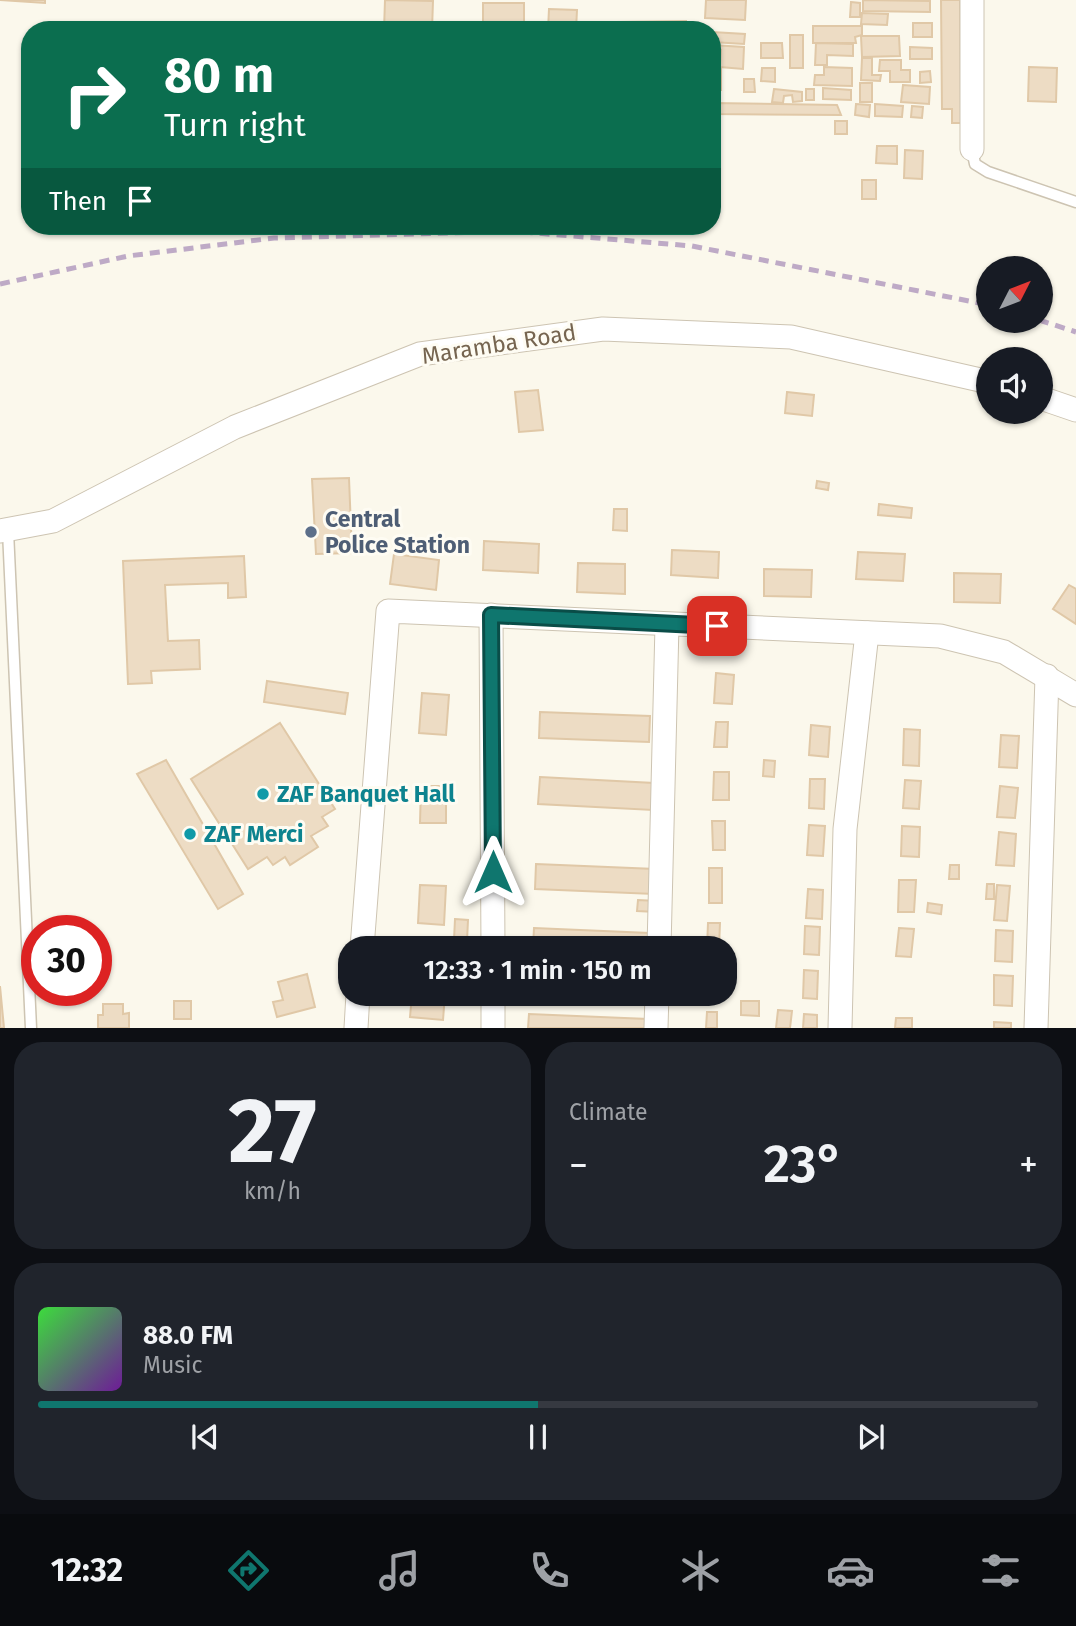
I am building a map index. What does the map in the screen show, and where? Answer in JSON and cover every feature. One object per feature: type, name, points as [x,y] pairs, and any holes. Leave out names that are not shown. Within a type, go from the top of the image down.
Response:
[{"type":"street","points":[[972,0],[972,149]]},
{"type":"street","name":"Maramba Road","points":[[4,531],[53,521],[235,427],[420,354],[603,329],[778,337],[976,379]]},
{"type":"street","points":[[1053,402],[1076,410]]},
{"type":"street","points":[[363,936],[388,611],[667,625],[791,627],[940,636],[1004,652],[1076,695]]},
{"type":"street","points":[[491,615],[493,936]]},
{"type":"street","points":[[659,936],[667,625]]},
{"type":"street","points":[[840,1027],[845,829],[867,633]]},
{"type":"street","points":[[1036,1027],[1047,676]]},
{"type":"street","points":[[356,1027],[357,1006]]},
{"type":"street","points":[[493,1006],[493,1027]]},
{"type":"street","points":[[656,1027],[657,1006]]},
{"type":"lane","points":[[972,149],[975,164],[988,172],[1076,202]]},
{"type":"lane","points":[[4,531],[31,1027]]},
{"type":"building","points":[[0,0],[45,0],[45,3]]},
{"type":"building","points":[[385,0],[433,1],[432,21],[384,21]]},
{"type":"building","points":[[706,0],[746,0],[745,20],[705,18]]},
{"type":"building","points":[[863,0],[930,1],[930,12],[863,11]]},
{"type":"building","points":[[941,0],[960,0],[961,123],[952,123],[952,109],[942,109]]},
{"type":"building","points":[[851,2],[860,3],[860,17],[850,17]]},
{"type":"building","points":[[483,3],[524,3],[524,21],[483,21]]},
{"type":"building","points":[[549,9],[577,10],[576,21],[548,21]]},
{"type":"building","points":[[862,13],[888,14],[887,25],[861,24]]},
{"type":"building","points":[[913,23],[932,23],[932,37],[913,37]]},
{"type":"building","points":[[813,26],[862,26],[862,35],[855,37],[856,43],[813,43]]},
{"type":"building","points":[[721,33],[745,34],[744,44],[721,43]]},
{"type":"building","points":[[790,35],[803,35],[803,68],[790,68]]},
{"type":"building","points":[[861,36],[899,36],[900,56],[862,57]]},
{"type":"building","points":[[761,43],[782,43],[783,58],[761,58]]},
{"type":"building","points":[[816,43],[853,44],[853,56],[827,55],[827,65],[815,65]]},
{"type":"building","points":[[721,46],[744,47],[743,69],[721,67]]},
{"type":"building","points":[[910,47],[932,48],[932,59],[910,59]]},
{"type":"building","points":[[862,58],[872,58],[872,75],[881,75],[880,81],[861,80]]},
{"type":"building","points":[[880,60],[901,60],[901,70],[910,70],[910,82],[890,82],[890,71],[879,71]]},
{"type":"building","points":[[824,67],[852,68],[852,86],[814,85],[815,75],[824,75]]},
{"type":"building","points":[[1029,67],[1057,68],[1056,102],[1028,101]]},
{"type":"building","points":[[762,68],[775,68],[775,82],[761,81]]},
{"type":"building","points":[[930,71],[931,82],[920,83],[920,72]]},
{"type":"building","points":[[744,79],[754,79],[755,92],[744,92]]},
{"type":"building","points":[[860,83],[872,83],[872,102],[860,102]]},
{"type":"building","points":[[903,85],[930,87],[929,104],[901,102]]},
{"type":"building","points":[[823,88],[851,90],[851,100],[823,99]]},
{"type":"building","points":[[774,89],[802,92],[802,101],[793,102],[792,95],[784,96],[783,103],[772,102]]},
{"type":"building","points":[[806,89],[814,89],[814,100],[806,100]]},
{"type":"building","points":[[721,103],[837,105],[841,115],[721,114]]},
{"type":"building","points":[[856,104],[870,105],[869,117],[855,115]]},
{"type":"building","points":[[875,104],[903,106],[902,117],[875,116]]},
{"type":"building","points":[[912,106],[923,107],[922,118],[911,117]]},
{"type":"building","points":[[835,121],[847,121],[847,134],[835,134]]},
{"type":"building","points":[[877,146],[897,146],[897,164],[876,163]]},
{"type":"building","points":[[905,150],[923,151],[922,179],[904,178]]},
{"type":"building","points":[[862,180],[876,180],[876,199],[862,199]]},
{"type":"building","points":[[538,390],[543,430],[519,432],[515,392]]},
{"type":"building","points":[[787,392],[814,395],[812,416],[785,413]]},
{"type":"building","points":[[349,478],[352,553],[316,554],[312,479]]},
{"type":"building","points":[[817,481],[829,483],[828,490],[816,488]]},
{"type":"building","points":[[879,504],[912,508],[911,518],[878,515]]},
{"type":"building","points":[[614,509],[627,509],[627,531],[613,530]]},
{"type":"building","points":[[484,541],[539,544],[538,573],[483,570]]},
{"type":"building","points":[[672,550],[719,552],[718,578],[671,575]]},
{"type":"building","points":[[858,552],[905,554],[903,581],[856,579]]},
{"type":"building","points":[[394,554],[439,560],[436,590],[390,584]]},
{"type":"building","points":[[244,556],[246,597],[228,598],[228,583],[165,585],[168,641],[199,640],[200,669],[151,671],[152,683],[128,684],[123,561]]},
{"type":"building","points":[[578,563],[625,564],[625,594],[577,592]]},
{"type":"building","points":[[764,569],[812,570],[811,597],[764,596]]},
{"type":"building","points":[[954,573],[1001,574],[1000,603],[954,602]]},
{"type":"building","points":[[1069,585],[1076,589],[1076,624],[1053,609]]},
{"type":"building","points":[[716,673],[734,675],[732,704],[714,703]]},
{"type":"building","points":[[267,681],[348,693],[345,714],[264,702]]},
{"type":"building","points":[[422,693],[449,695],[446,735],[419,733]]},
{"type":"building","points":[[540,712],[650,716],[649,742],[539,738]]},
{"type":"building","points":[[716,722],[728,722],[727,747],[714,747]]},
{"type":"building","name":"ZAF Banquet Hall","points":[[280,723],[335,809],[322,817],[328,826],[311,836],[318,847],[290,865],[285,857],[273,865],[267,857],[248,869],[191,779]]},
{"type":"building","points":[[811,725],[830,727],[828,757],[809,755]]},
{"type":"building","points":[[904,729],[920,730],[919,766],[903,765]]},
{"type":"building","points":[[1001,735],[1019,736],[1017,768],[999,767]]},
{"type":"building","name":"ZAF Merci","points":[[166,760],[243,894],[218,909],[137,774]]},
{"type":"building","points":[[764,760],[775,761],[774,777],[763,776]]},
{"type":"building","points":[[714,772],[729,772],[729,800],[713,800]]},
{"type":"building","points":[[540,777],[654,783],[653,810],[538,804]]},
{"type":"building","points":[[810,779],[825,779],[824,809],[809,808]]},
{"type":"building","points":[[905,780],[921,781],[919,809],[903,808]]},
{"type":"building","points":[[421,786],[446,786],[446,823],[420,823]]},
{"type":"building","points":[[1000,786],[1018,788],[1015,818],[997,817]]},
{"type":"building","points":[[712,821],[725,821],[725,850],[713,850]]},
{"type":"building","points":[[809,825],[825,826],[823,856],[807,855]]},
{"type":"building","points":[[902,826],[920,827],[919,857],[901,856]]},
{"type":"building","points":[[999,832],[1016,834],[1014,866],[996,865]]},
{"type":"building","points":[[536,864],[655,869],[654,894],[535,889]]},
{"type":"building","points":[[950,865],[959,865],[959,879],[949,879]]},
{"type":"building","points":[[709,868],[722,868],[722,903],[709,903]]},
{"type":"building","points":[[899,880],[916,880],[914,912],[898,912]]},
{"type":"building","points":[[987,884],[994,884],[994,899],[986,899]]},
{"type":"building","points":[[420,885],[446,886],[444,925],[418,923]]},
{"type":"building","points":[[997,885],[1010,886],[1007,921],[994,920]]},
{"type":"building","points":[[808,889],[823,890],[822,919],[806,918]]},
{"type":"building","points":[[638,900],[656,901],[656,912],[637,911]]},
{"type":"building","points":[[928,903],[942,905],[941,914],[927,912]]},
{"type":"building","points":[[455,919],[468,920],[467,936],[454,936]]},
{"type":"building","points":[[708,923],[720,923],[719,936],[707,936]]},
{"type":"building","points":[[805,926],[820,927],[819,955],[804,954]]},
{"type":"building","points":[[534,928],[649,933],[649,936],[534,936]]},
{"type":"building","points":[[899,928],[914,929],[911,957],[896,956]]},
{"type":"building","points":[[996,930],[1013,931],[1012,962],[995,961]]},
{"type":"building","points":[[804,970],[818,971],[817,999],[803,998]]},
{"type":"building","points":[[307,974],[315,1007],[277,1017],[273,1002],[283,1000],[278,982]]},
{"type":"building","points":[[994,975],[1013,976],[1012,1006],[994,1005]]},
{"type":"building","points":[[0,986],[4,1028],[0,1028]]},
{"type":"building","points":[[174,1001],[191,1001],[191,1019],[174,1019]]},
{"type":"building","points":[[741,1001],[759,1001],[759,1016],[741,1015]]},
{"type":"building","points":[[123,1004],[123,1014],[129,1013],[129,1028],[98,1028],[98,1015],[103,1015],[103,1006]]},
{"type":"building","points":[[411,1006],[444,1006],[443,1020],[410,1017]]},
{"type":"building","points":[[778,1010],[792,1011],[790,1028],[776,1028]]},
{"type":"building","points":[[707,1012],[717,1012],[717,1028],[706,1028]]},
{"type":"building","points":[[529,1014],[648,1019],[648,1028],[528,1028]]},
{"type":"building","points":[[804,1014],[817,1015],[817,1028],[803,1028]]},
{"type":"building","points":[[896,1018],[912,1018],[912,1028],[895,1028]]},
{"type":"building","points":[[994,1022],[1011,1023],[1011,1028],[994,1028]]},
{"type":"railway","points":[[0,284],[128,256],[274,238],[376,235]]},
{"type":"railway","points":[[560,235],[692,246],[976,302]]},
{"type":"railway","points":[[1054,325],[1076,332]]},
{"type":"place","name":"Central Police Station","points":[[311,532]]},
{"type":"place","name":"ZAF Banquet Hall","points":[[263,794]]},
{"type":"place","name":"ZAF Merci","points":[[190,834]]},
{"type":"route","points":[[493,872],[491,615],[717,626]]}]
